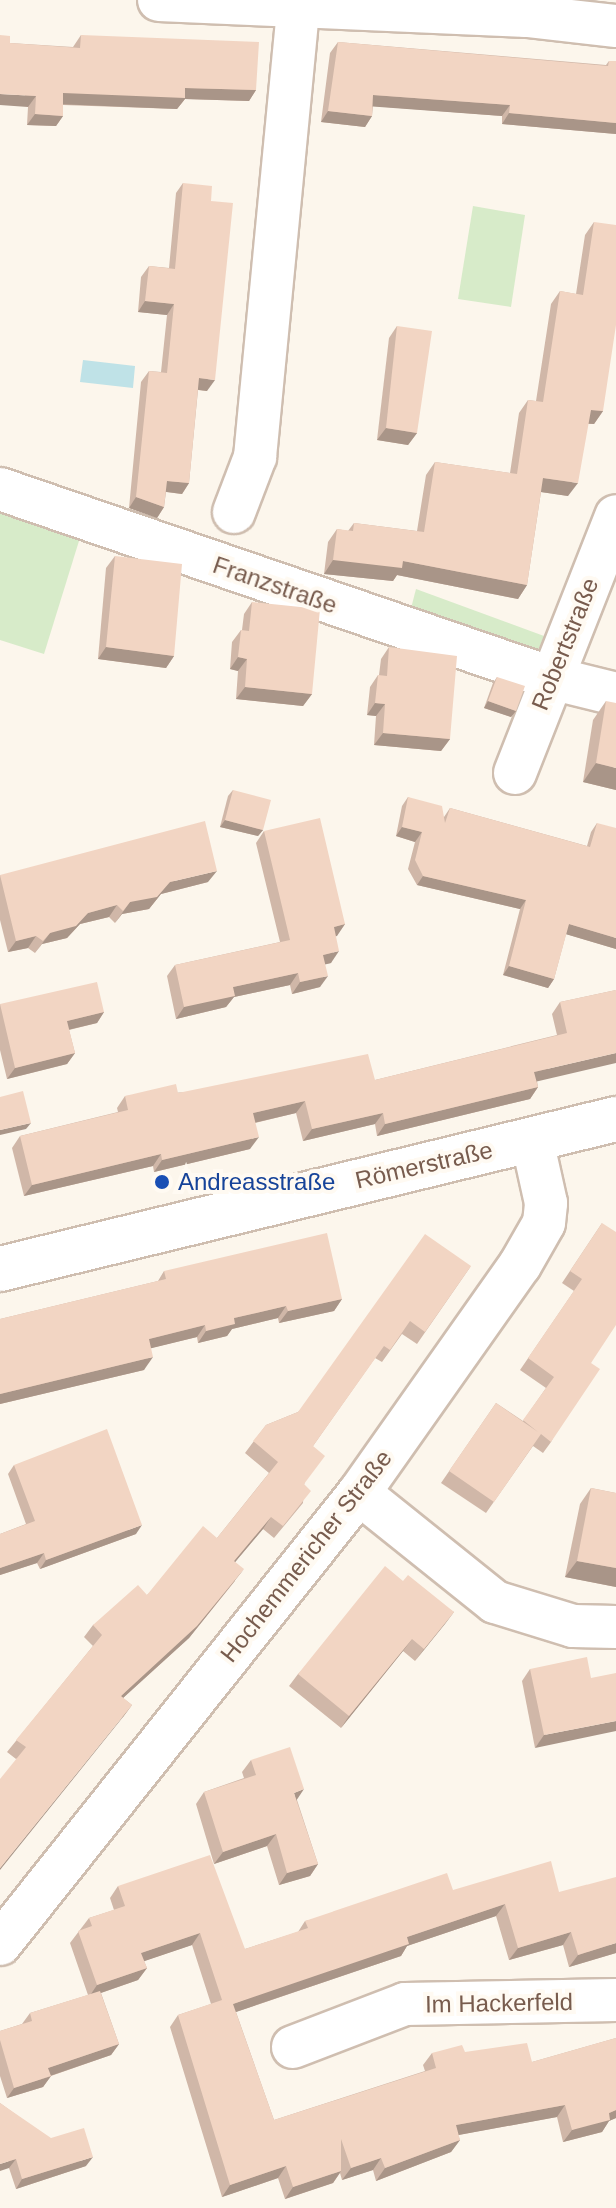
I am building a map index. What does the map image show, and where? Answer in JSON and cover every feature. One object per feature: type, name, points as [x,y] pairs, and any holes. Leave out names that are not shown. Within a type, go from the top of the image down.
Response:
[{"type":"street","points":[[159,0],[299,4],[616,26]]},
{"type":"street","points":[[234,512],[255,457],[299,4]]},
{"type":"street","name":"Franzstraße","points":[[0,489],[551,678],[616,694]]},
{"type":"street","name":"Robertstraße","points":[[515,773],[616,516]]},
{"type":"street","name":"Römerstraße","points":[[0,1269],[616,1119]]},
{"type":"street","name":"Hochemmericher Straße","points":[[0,1944],[359,1493],[540,1232],[546,1203],[532,1140]]},
{"type":"street","points":[[359,1493],[495,1602],[573,1626],[616,1627]]},
{"type":"street","name":"Im Hackerfeld","points":[[293,2047],[405,2004],[616,2000]]},
{"type":"green space","points":[[473,206],[525,215],[511,307],[458,299]]},
{"type":"green space","points":[[0,502],[83,528],[44,654],[0,640]]},
{"type":"green space","points":[[416,589],[544,636],[535,658],[409,616]]},
{"type":"water","points":[[83,360],[135,366],[133,388],[80,382]]},
{"type":"building","points":[[0,35],[10,36],[10,43],[80,48],[81,35],[259,42],[256,90],[185,88],[185,98],[63,93],[63,116],[35,114],[36,96],[0,94]]},
{"type":"building","points":[[338,42],[608,66],[609,61],[616,61],[616,123],[509,113],[510,105],[373,95],[372,116],[328,111]]},
{"type":"building","points":[[183,183],[212,186],[211,201],[233,203],[215,380],[199,378],[189,483],[167,481],[164,507],[136,497],[149,371],[167,373],[174,304],[145,301],[149,266],[175,269]]},
{"type":"building","points":[[594,222],[616,225],[616,325],[603,411],[591,410],[578,483],[543,478],[527,585],[403,561],[402,568],[333,560],[337,529],[353,531],[354,523],[424,532],[435,462],[517,474],[528,400],[543,402],[560,291],[583,295]]},
{"type":"building","points":[[397,326],[432,331],[417,433],[386,428]]},
{"type":"building","points":[[115,556],[182,564],[174,656],[106,647]]},
{"type":"building","points":[[252,602],[320,609],[312,694],[245,687],[247,659],[238,657],[241,630],[249,631]]},
{"type":"building","points":[[389,647],[457,656],[450,739],[383,733],[385,704],[375,703],[378,675],[387,676]]},
{"type":"building","points":[[497,677],[525,686],[516,711],[488,701]]},
{"type":"building","points":[[606,701],[616,703],[616,768],[596,763]]},
{"type":"building","points":[[233,790],[271,800],[263,830],[225,820]]},
{"type":"building","points":[[408,797],[442,806],[445,823],[450,808],[590,847],[597,823],[616,828],[616,938],[569,924],[554,979],[509,966],[526,900],[423,876],[415,860],[422,832],[402,827]]},
{"type":"building","points":[[320,818],[345,924],[334,927],[339,951],[323,955],[328,976],[300,982],[298,973],[233,987],[235,996],[184,1007],[175,965],[290,940],[264,831]]},
{"type":"building","points":[[205,821],[217,871],[170,882],[157,897],[130,902],[123,911],[117,905],[88,913],[76,926],[50,933],[43,941],[36,936],[16,941],[0,875]]},
{"type":"building","points":[[97,982],[104,1012],[67,1021],[75,1053],[15,1068],[0,1004]]},
{"type":"building","points":[[616,990],[616,1053],[534,1072],[538,1087],[385,1124],[383,1113],[312,1129],[305,1101],[253,1113],[259,1137],[162,1160],[161,1154],[32,1185],[20,1136],[128,1110],[125,1096],[176,1084],[178,1093],[368,1054],[375,1080],[567,1033],[560,1002]]},
{"type":"building","points":[[23,1091],[31,1123],[0,1130],[0,1097]]},
{"type":"building","points":[[602,1223],[616,1232],[616,1325],[591,1363],[600,1369],[551,1442],[541,1434],[494,1502],[449,1471],[496,1403],[538,1432],[523,1420],[554,1377],[528,1358],[582,1279],[570,1271]]},
{"type":"building","points":[[327,1233],[342,1299],[288,1311],[286,1306],[234,1318],[235,1324],[206,1331],[205,1325],[149,1339],[153,1357],[0,1394],[0,1319],[166,1279],[164,1271]]},
{"type":"building","points":[[425,1234],[471,1266],[425,1332],[410,1321],[390,1350],[384,1346],[313,1446],[325,1456],[304,1484],[311,1491],[283,1526],[271,1517],[234,1561],[244,1569],[197,1626],[121,1696],[132,1705],[0,1868],[0,1779],[26,1747],[16,1740],[102,1635],[93,1625],[138,1585],[147,1595],[203,1526],[217,1538],[278,1462],[253,1441],[266,1425],[298,1412]]},
{"type":"building","points":[[107,1429],[142,1525],[46,1560],[44,1553],[0,1568],[0,1534],[35,1521],[14,1465]]},
{"type":"building","points":[[591,1488],[616,1493],[616,1568],[577,1561]]},
{"type":"building","points":[[385,1566],[403,1581],[408,1575],[454,1612],[424,1649],[412,1639],[349,1716],[298,1674]]},
{"type":"building","points":[[587,1657],[591,1678],[616,1673],[616,1721],[544,1735],[530,1669]]},
{"type":"building","points":[[290,1747],[304,1789],[294,1793],[318,1864],[287,1873],[276,1834],[223,1852],[204,1792],[256,1775],[251,1760]]},
{"type":"building","points":[[210,1855],[245,1949],[308,1928],[305,1921],[447,1873],[453,1890],[551,1861],[559,1892],[616,1877],[616,1943],[578,1955],[571,1932],[518,1948],[505,1904],[407,1937],[409,1944],[233,2004],[274,2120],[436,2068],[432,2053],[462,2045],[465,2052],[527,2043],[532,2062],[616,2038],[616,2110],[609,2113],[610,2120],[572,2130],[565,2105],[456,2125],[460,2140],[385,2168],[381,2158],[351,2168],[341,2139],[341,2171],[293,2187],[286,2166],[230,2185],[178,2015],[222,2000],[200,1933],[141,1953],[147,1968],[97,1985],[78,1931],[92,1926],[89,1918],[125,1906],[118,1886]]},
{"type":"building","points":[[100,1991],[119,2044],[48,2068],[51,2076],[14,2088],[0,2031],[32,2021],[30,2013]]},
{"type":"building","points":[[0,2103],[51,2138],[84,2128],[93,2157],[22,2179],[16,2159],[0,2164]]},
{"type":"place","name":"Andreasstraße","points":[[162,1182]]}]
